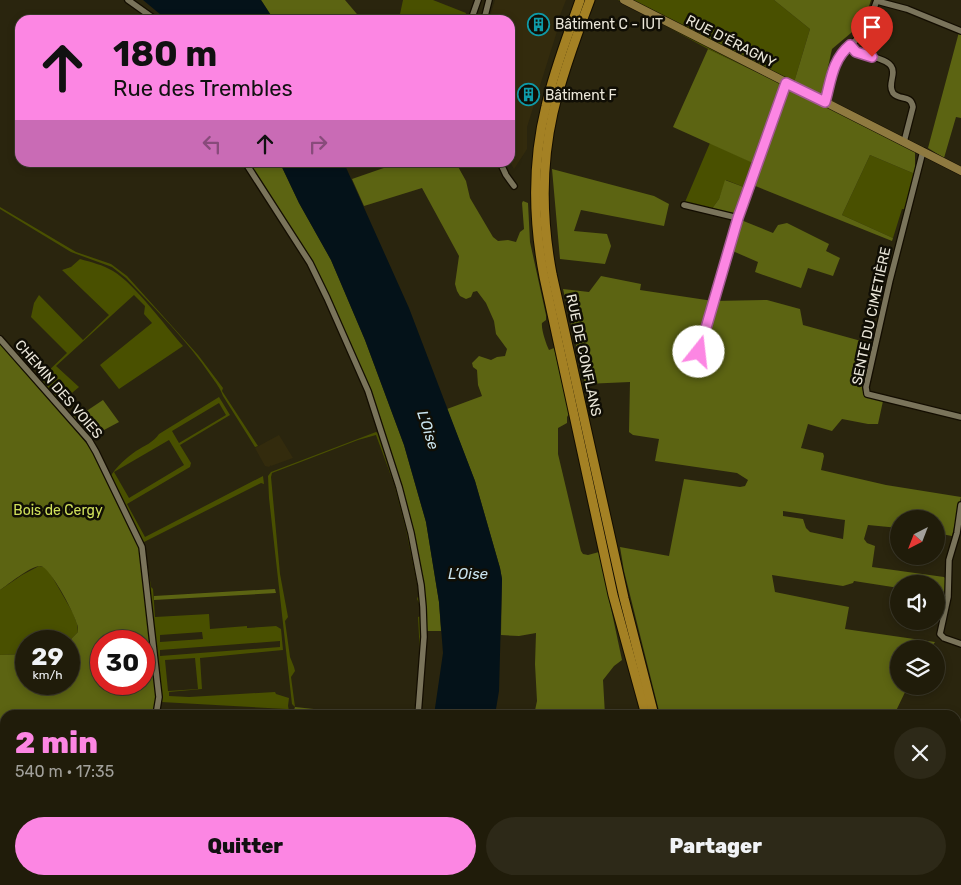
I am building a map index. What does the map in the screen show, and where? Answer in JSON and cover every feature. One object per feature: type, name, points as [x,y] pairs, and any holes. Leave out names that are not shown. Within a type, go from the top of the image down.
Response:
[{"type":"main road","name":"RUE DE CONFLANS","points":[[580,0],[557,68],[544,116],[536,176],[537,227],[544,277],[605,558],[619,619],[645,710]]},
{"type":"main road","name":"RUE DE CONFLANS","points":[[590,0],[564,74],[551,123],[545,173],[545,224],[552,274],[631,628],[653,710]]},
{"type":"street","points":[[128,0],[149,15]]},
{"type":"street","points":[[473,15],[478,0]]},
{"type":"street","points":[[485,15],[489,0]]},
{"type":"street","name":"RUE D'ÉRAGNY","points":[[624,0],[961,171]]},
{"type":"street","points":[[825,102],[835,62],[840,54],[868,26],[877,0],[907,9],[961,31]]},
{"type":"street","points":[[850,45],[856,52],[887,62],[893,71],[890,87],[892,92],[910,99],[912,102],[913,107],[904,142]]},
{"type":"street","points":[[699,352],[738,218],[786,83]]},
{"type":"street","name":"SENTE DU CIMETIÈRE","points":[[923,151],[900,237],[866,387],[867,394],[961,417]]},
{"type":"street","points":[[247,167],[310,263],[327,298],[368,391],[399,487],[411,533],[421,585],[423,607],[424,636],[418,710]]},
{"type":"street","points":[[502,167],[514,186]]},
{"type":"street","points":[[684,205],[738,218]]},
{"type":"street","name":"CHEMIN DES VOIES","points":[[0,339],[89,440],[140,541],[159,697],[157,710]]},
{"type":"street","points":[[961,505],[957,533],[949,560],[948,594],[940,632],[941,636],[961,644]]},
{"type":"shaded area","points":[[495,0],[566,0],[557,23],[559,25],[527,127],[527,149],[514,169],[515,15],[490,15]]},
{"type":"shaded area","points":[[279,435],[293,458],[269,467],[265,466],[255,448]]},
{"type":"green space","points":[[261,0],[345,0],[358,15],[271,15]]},
{"type":"green space","points":[[403,0],[433,0],[466,13],[465,15],[400,14]]},
{"type":"green space","points":[[618,0],[774,0],[810,29],[792,89],[708,49]]},
{"type":"green space","points":[[774,0],[871,0],[864,22],[832,49],[822,94],[915,152],[915,174],[870,155],[842,215],[893,238],[892,241],[753,185],[755,164],[673,127],[708,49],[792,89],[810,29]]},
{"type":"green space","points":[[959,32],[961,33],[961,118],[956,117],[944,158],[928,148]]},
{"type":"green space","points":[[710,143],[756,164],[753,185],[749,189],[726,180],[719,199],[711,210],[685,202]]},
{"type":"green space","points":[[870,155],[915,174],[911,183],[906,209],[902,209],[893,238],[842,215]]},
{"type":"green space","points":[[248,167],[282,167],[299,203],[331,260],[365,340],[404,445],[426,522],[439,602],[441,631],[426,631],[423,588],[383,430],[371,390],[363,377],[329,298]]},
{"type":"green space","points":[[386,167],[458,167],[466,181],[470,198],[493,237],[498,241],[508,240],[516,242],[520,232],[524,229],[522,203],[523,201],[528,203],[530,242],[546,315],[546,320],[542,323],[542,329],[549,350],[554,348],[569,414],[567,423],[558,428],[558,454],[581,551],[583,554],[588,555],[599,552],[622,660],[614,666],[603,680],[605,710],[535,710],[537,701],[536,633],[519,636],[501,635],[502,579],[500,568],[475,481],[447,409],[482,396],[478,385],[477,370],[473,367],[472,363],[479,356],[491,360],[505,356],[507,349],[496,334],[494,321],[486,303],[477,291],[473,292],[471,297],[466,299],[460,296],[457,291],[455,284],[459,256],[422,188],[364,206],[352,179]]},
{"type":"green space","points":[[552,169],[654,196],[669,204],[664,226],[581,210],[574,231],[607,234],[611,246],[605,264],[560,259]]},
{"type":"green space","points":[[725,180],[749,189],[737,218],[711,210],[719,199]]},
{"type":"green space","points":[[0,207],[76,252],[111,264],[127,276],[198,355],[223,388],[222,391],[258,446],[255,447],[218,386],[192,350],[126,278],[112,267],[71,252],[0,209]]},
{"type":"green space","points":[[741,220],[773,233],[778,225],[787,223],[829,244],[826,251],[840,258],[833,276],[808,268],[801,288],[755,272],[758,262],[728,249]]},
{"type":"green space","points":[[80,259],[105,267],[122,277],[140,295],[183,346],[119,389],[100,365],[152,323],[144,314],[145,306],[134,295],[56,366],[79,387],[60,403],[39,380],[67,353],[31,317],[34,303],[39,295],[83,340],[109,315],[62,270],[71,267]]},
{"type":"green space","points":[[601,276],[641,284],[640,290],[713,301],[767,300],[800,309],[803,325],[872,344],[862,388],[865,397],[883,401],[878,424],[842,419],[832,431],[808,424],[801,448],[823,453],[821,470],[886,485],[961,497],[952,536],[945,535],[945,510],[890,510],[890,527],[868,525],[864,539],[867,543],[875,546],[872,567],[930,575],[890,575],[890,587],[854,581],[843,586],[772,575],[775,592],[849,607],[845,629],[921,640],[890,640],[890,695],[904,695],[896,710],[659,710],[624,571],[620,547],[669,556],[684,479],[740,487],[745,486],[748,480],[737,473],[655,461],[659,439],[633,435],[629,432],[630,382],[585,384],[563,289],[589,292]],"holes":[[[783,511],[845,520],[843,539],[810,532],[806,528],[803,519],[783,516]]]},
{"type":"green space","name":"Bois de Cergy","points":[[0,343],[19,362],[92,450],[139,538],[150,630],[90,630],[90,695],[155,695],[155,668],[159,700],[158,710],[0,710],[0,655],[15,654],[15,695],[80,695],[80,630],[78,630],[67,601],[49,573],[40,566],[30,569],[0,590]]},
{"type":"green space","points":[[219,397],[230,415],[180,445],[191,463],[190,467],[127,504],[145,537],[263,476],[264,484],[261,483],[144,542],[151,587],[153,589],[155,617],[209,614],[210,629],[276,626],[281,629],[283,650],[200,658],[202,689],[169,692],[169,696],[189,697],[275,692],[289,698],[289,710],[161,702],[159,710],[160,700],[155,678],[155,630],[144,630],[110,477],[116,469],[125,459],[152,442],[159,434]],"holes":[[[219,403],[226,415],[179,443],[172,431]],[[169,440],[184,465],[129,498],[114,472]],[[202,632],[203,639],[160,642],[160,635]],[[280,641],[280,647],[160,656],[160,650]],[[195,658],[198,689],[168,691],[165,660]]]},
{"type":"green space","points":[[103,400],[119,422],[89,438],[73,418],[73,415],[76,418]]},
{"type":"green space","points":[[376,432],[380,434],[408,527],[422,602],[422,657],[417,710],[414,710],[420,655],[418,617],[421,616],[420,605],[417,599],[419,594],[406,530],[394,484],[376,435],[272,473],[280,574],[288,617],[285,621],[290,657],[295,671],[291,677],[295,707],[292,704],[269,498],[268,476],[271,472]]},
{"type":"green space","points":[[39,566],[44,567],[50,573],[73,613],[78,630],[15,630],[15,654],[0,655],[0,590]]},
{"type":"green space","points":[[945,578],[947,580],[945,597]]},
{"type":"green space","points":[[275,589],[276,593],[154,600],[154,596]]},
{"type":"green space","points":[[295,707],[323,710],[294,710]]},
{"type":"water","points":[[143,0],[261,0],[271,15],[161,15]]},
{"type":"water","name":"L’Oise","points":[[282,167],[346,167],[409,308],[475,481],[500,568],[502,579],[499,691],[496,710],[435,710],[443,653],[439,602],[426,522],[404,445],[365,340],[331,260],[299,203]]},
{"type":"place","name":"Bâtiment C - IUT","points":[[539,24]]},
{"type":"place","name":"Bâtiment F","points":[[529,95]]},
{"type":"route","points":[[699,352],[738,218],[786,83],[825,102],[835,62],[844,50],[850,45],[856,52],[872,57]]},
{"type":"water label","name":"L'Oise","points":[[428,430]]}]
